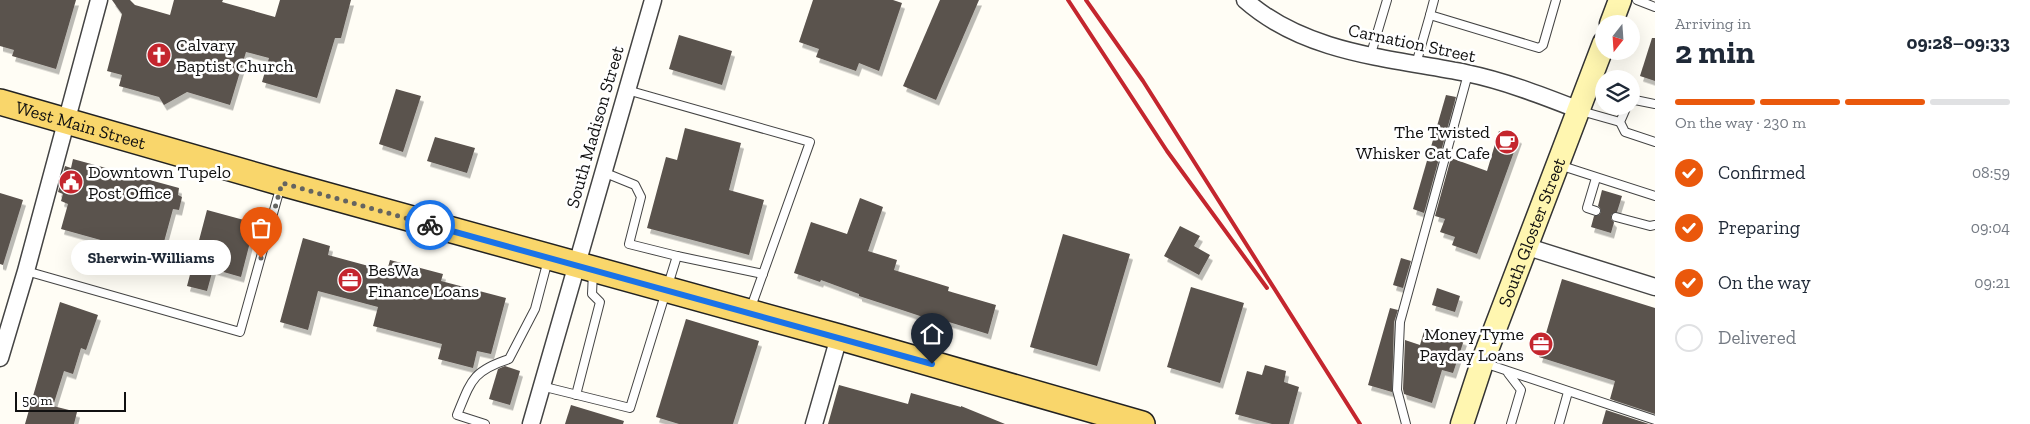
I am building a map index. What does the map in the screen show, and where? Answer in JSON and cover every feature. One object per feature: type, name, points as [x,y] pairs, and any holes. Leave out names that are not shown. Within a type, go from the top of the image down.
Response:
[{"type":"main road","points":[[1614,15],[1620,0]]},
{"type":"main road","name":"South Gloster Street","points":[[1462,424],[1482,363],[1528,247],[1598,60]]},
{"type":"main road","name":"West Main Street","points":[[0,102],[584,268],[839,337],[1139,424]]},
{"type":"street","points":[[0,358],[26,271],[99,0]]},
{"type":"street","name":"South Madison Street","points":[[531,424],[542,386],[584,268],[603,172],[653,0]]},
{"type":"street","name":"Carnation Street","points":[[1245,0],[1263,16],[1321,43],[1370,56],[1468,74],[1537,94],[1579,110]]},
{"type":"street","points":[[1528,247],[1655,287]]},
{"type":"street","points":[[814,424],[839,337]]},
{"type":"lane","points":[[1370,56],[1387,0]]},
{"type":"lane","points":[[1416,65],[1434,0]]},
{"type":"lane","points":[[1430,16],[1539,48],[1543,45],[1556,0]]},
{"type":"lane","points":[[1637,0],[1655,7]]},
{"type":"lane","points":[[1406,424],[1397,390],[1400,322],[1468,74]]},
{"type":"lane","points":[[627,90],[810,142],[749,313]]},
{"type":"lane","points":[[1640,101],[1655,104]]},
{"type":"lane","points":[[1579,110],[1620,122],[1625,132],[1655,142]]},
{"type":"lane","points":[[1620,122],[1623,115]]},
{"type":"lane","points":[[1559,165],[1655,196]]},
{"type":"lane","points":[[603,172],[635,185],[641,197],[629,244],[763,274]]},
{"type":"lane","points":[[1596,178],[1587,208],[1596,211]]},
{"type":"lane","points":[[26,271],[240,332],[282,183]]},
{"type":"lane","points":[[1616,217],[1650,226],[1655,225]]},
{"type":"lane","points":[[542,386],[630,408],[677,256]]},
{"type":"lane","points":[[485,424],[457,415],[471,382],[488,366],[509,358],[535,309],[549,258]]},
{"type":"lane","points":[[576,395],[600,302],[592,294],[584,268]]},
{"type":"lane","points":[[1482,363],[1655,420]]},
{"type":"lane","points":[[1507,371],[1522,390],[1511,424]]},
{"type":"lane","points":[[1559,424],[1568,392]]},
{"type":"building","points":[[0,0],[76,0],[56,69],[12,56],[14,50],[0,46]]},
{"type":"building","name":"Calvary Baptist Church","points":[[112,0],[130,0],[135,5],[170,15],[174,0],[223,0],[222,2],[275,17],[280,0],[351,0],[341,38],[335,38],[317,98],[262,82],[269,58],[246,52],[230,105],[187,92],[164,105],[159,97],[119,86],[122,75],[107,71],[122,14]]},
{"type":"building","points":[[813,0],[893,0],[902,3],[879,71],[859,63],[856,71],[816,57],[819,49],[799,42]]},
{"type":"building","points":[[940,0],[979,0],[936,100],[903,86]]},
{"type":"building","points":[[679,35],[732,51],[722,85],[669,69]]},
{"type":"building","points":[[1652,38],[1655,38],[1655,81],[1640,76]]},
{"type":"building","points":[[396,89],[421,96],[403,152],[379,144]]},
{"type":"building","points":[[1446,95],[1456,97],[1424,213],[1413,209]]},
{"type":"building","points":[[685,128],[741,143],[729,190],[764,200],[749,255],[647,228],[666,157],[677,160]]},
{"type":"building","points":[[1499,131],[1519,138],[1477,254],[1452,245],[1455,237],[1440,232],[1445,219],[1435,216],[1451,158],[1487,171]]},
{"type":"building","points":[[435,137],[475,148],[467,173],[427,161]]},
{"type":"building","points":[[73,159],[179,188],[178,195],[182,197],[179,210],[173,209],[159,260],[114,247],[115,244],[61,229],[68,204],[61,201],[63,194],[58,192],[65,166],[71,168]]},
{"type":"building","points":[[1602,190],[1622,196],[1617,212],[1611,215],[1611,219],[1614,222],[1611,233],[1591,227],[1594,216],[1599,215],[1601,212],[1598,206]]},
{"type":"building","points":[[0,193],[23,200],[3,265],[0,264]]},
{"type":"building","points":[[860,198],[883,207],[868,251],[897,260],[894,270],[949,287],[948,291],[996,305],[988,334],[939,319],[938,322],[859,296],[859,294],[821,280],[820,282],[794,273],[811,222],[847,234]]},
{"type":"building","points":[[207,210],[255,223],[241,277],[213,269],[207,291],[187,286]]},
{"type":"building","points":[[1180,226],[1200,236],[1194,246],[1210,255],[1199,275],[1164,256]]},
{"type":"building","points":[[1063,234],[1130,254],[1097,366],[1030,347]]},
{"type":"building","points":[[303,238],[330,246],[328,255],[387,271],[390,260],[443,274],[441,281],[506,298],[491,354],[477,351],[473,368],[438,359],[442,344],[373,326],[378,307],[318,291],[308,330],[280,322]]},
{"type":"building","points":[[1401,258],[1411,261],[1403,288],[1393,285]]},
{"type":"building","points":[[1562,279],[1655,308],[1655,414],[1610,399],[1615,381],[1539,357]]},
{"type":"building","points":[[1191,287],[1244,303],[1220,383],[1167,367]]},
{"type":"building","points":[[1437,288],[1460,296],[1455,312],[1432,305]]},
{"type":"building","points":[[60,302],[98,315],[86,350],[81,348],[73,374],[64,371],[53,406],[77,412],[74,424],[25,424]]},
{"type":"building","points":[[1390,308],[1398,310],[1394,322],[1392,392],[1368,385]]},
{"type":"building","points":[[686,319],[759,341],[733,424],[679,424],[656,417]]},
{"type":"building","points":[[1425,328],[1464,340],[1453,373],[1442,370],[1432,403],[1404,394],[1403,389],[1405,340],[1420,345]]},
{"type":"building","points":[[1265,365],[1286,371],[1284,382],[1299,387],[1289,424],[1272,424],[1235,414],[1247,371],[1262,375]]},
{"type":"building","points":[[505,366],[520,371],[510,405],[489,399],[498,369]]},
{"type":"building","points":[[839,385],[908,404],[911,393],[961,406],[1005,424],[828,424]]},
{"type":"building","points":[[571,405],[624,421],[623,424],[565,424]]},
{"type":"building","points":[[1606,410],[1649,424],[1602,424]]},
{"type":"railway","points":[[1068,0],[1167,151],[1267,288]]},
{"type":"railway","points":[[1086,0],[1143,81],[1360,424]]},
{"type":"way so far","points":[[261,258],[282,183],[430,225]]},
{"type":"place","name":"Calvary Baptist Church","points":[[159,55]]},
{"type":"place","name":"The Twisted Whisker Cat Cafe","points":[[1507,142]]},
{"type":"place","name":"Downtown Tupelo Post Office","points":[[71,182]]},
{"type":"place","name":"Sherwin-Williams","points":[[261,258]]},
{"type":"place","name":"BesWa Finance Loans","points":[[350,280]]},
{"type":"place","name":"Money Tyme Payday Loans","points":[[1541,344]]},
{"type":"route","points":[[430,225],[932,364]]}]
